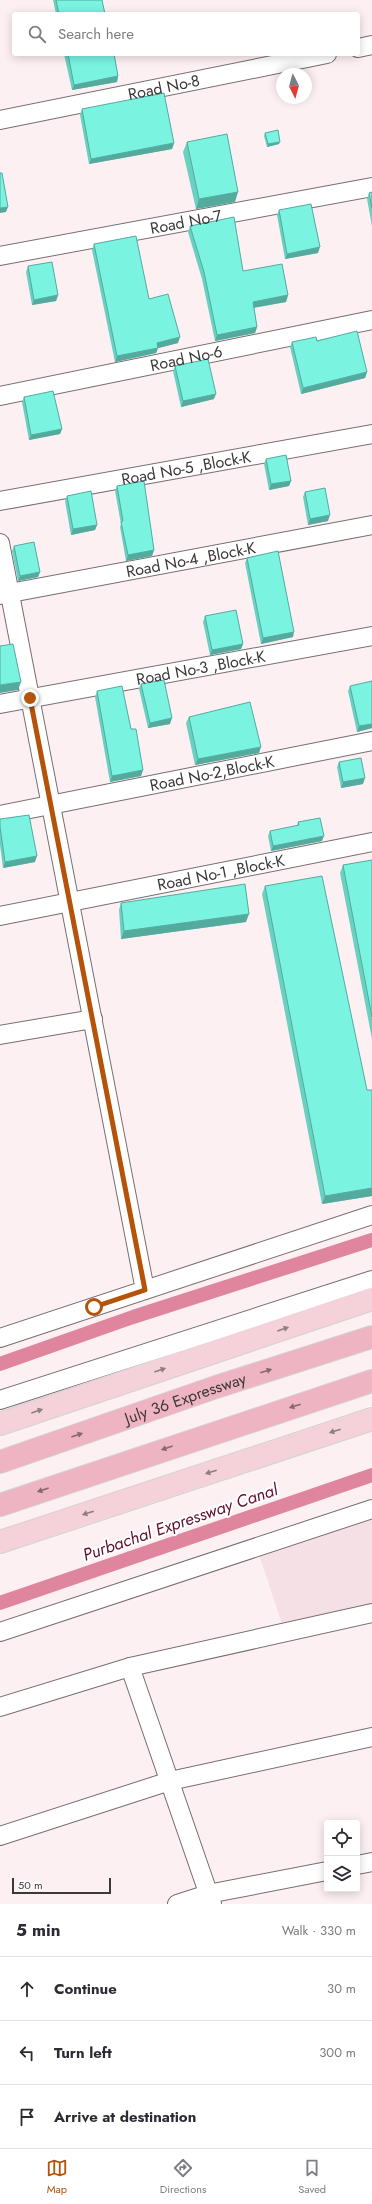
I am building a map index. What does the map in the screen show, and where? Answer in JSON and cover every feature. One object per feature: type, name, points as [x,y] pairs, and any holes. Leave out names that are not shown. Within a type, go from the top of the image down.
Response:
[{"type":"highway","name":"July 36 Expressway","points":[[0,1462],[216,1387],[372,1337]]},
{"type":"highway","points":[[0,1504],[372,1381]]},
{"type":"main road","points":[[0,1424],[372,1299]]},
{"type":"main road","points":[[8,1540],[372,1419]]},
{"type":"street","points":[[360,48],[372,45]]},
{"type":"street","name":"Road No-8","points":[[0,120],[318,56]]},
{"type":"street","name":"Road No-7","points":[[0,256],[372,187]]},
{"type":"street","name":"Road No-6","points":[[0,396],[372,320]]},
{"type":"street","name":"Road No-5 ,Block-K","points":[[0,501],[372,434]]},
{"type":"street","name":"Road No-4 ,Block-K","points":[[5,594],[372,525]]},
{"type":"street","points":[[0,543],[5,594],[30,698],[145,1290]]},
{"type":"street","name":"Road No-3 ,Block-K","points":[[0,704],[372,636]]},
{"type":"street","name":"Road No-2,Block-K","points":[[0,815],[372,741]]},
{"type":"street","name":"Road No-1 ,Block-K","points":[[0,916],[372,842]]},
{"type":"street","points":[[0,1035],[92,1019]]},
{"type":"street","points":[[0,1338],[372,1215]]},
{"type":"street","points":[[0,1400],[372,1280]]},
{"type":"street","points":[[0,1632],[372,1509]]},
{"type":"street","points":[[0,1707],[130,1667],[372,1613]]},
{"type":"street","points":[[130,1667],[210,1899]]},
{"type":"street","points":[[0,1836],[170,1781],[372,1737]]},
{"type":"street","points":[[360,1864],[372,1862]]},
{"type":"street","points":[[177,1904],[210,1899],[324,1871]]},
{"type":"shaded area","points":[[372,1518],[372,1603],[282,1624],[259,1554]]},
{"type":"building","points":[[56,0],[102,0],[105,12],[59,12]]},
{"type":"building","points":[[68,56],[114,56],[118,76],[74,85]]},
{"type":"building","points":[[164,93],[174,143],[91,159],[82,109]]},
{"type":"building","points":[[278,130],[280,142],[268,144],[265,133]]},
{"type":"building","points":[[227,134],[238,192],[199,199],[187,142]]},
{"type":"building","points":[[0,173],[2,173],[8,207],[0,208]]},
{"type":"building","points":[[372,192],[372,208],[369,193]]},
{"type":"building","points":[[311,204],[320,247],[287,254],[279,210]]},
{"type":"building","points":[[234,217],[243,271],[282,264],[288,295],[253,302],[257,327],[217,335],[204,272],[190,226]]},
{"type":"building","points":[[136,236],[149,299],[168,294],[180,337],[157,343],[158,348],[117,356],[94,244]]},
{"type":"building","points":[[52,262],[58,295],[34,300],[28,266]]},
{"type":"building","points":[[357,331],[367,372],[303,388],[292,342],[316,337],[317,341]]},
{"type":"building","points":[[208,359],[216,394],[183,401],[175,366]]},
{"type":"building","points":[[53,391],[62,429],[31,435],[24,397]]},
{"type":"building","points":[[286,455],[291,481],[271,484],[266,459]]},
{"type":"building","points":[[144,481],[154,550],[128,555],[121,522],[123,521],[117,486]]},
{"type":"building","points":[[325,488],[330,515],[310,519],[305,492]]},
{"type":"building","points":[[91,491],[97,525],[73,529],[67,496]]},
{"type":"building","points":[[34,542],[40,572],[20,576],[14,546]]},
{"type":"building","points":[[278,551],[294,632],[263,638],[247,558]]},
{"type":"building","points":[[236,610],[243,644],[212,650],[205,616]]},
{"type":"building","points":[[13,644],[21,682],[0,685],[0,646]]},
{"type":"building","points":[[164,680],[172,718],[150,723],[141,684]]},
{"type":"building","points":[[372,681],[372,724],[359,726],[350,686]]},
{"type":"building","points":[[122,686],[131,729],[136,729],[143,770],[112,776],[97,691]]},
{"type":"building","points":[[250,702],[261,747],[198,759],[189,717]]},
{"type":"building","points":[[361,758],[365,778],[343,782],[339,762]]},
{"type":"building","points":[[29,815],[37,856],[5,862],[0,819]]},
{"type":"building","points":[[320,818],[324,836],[273,846],[270,831],[299,825],[298,822]]},
{"type":"building","points":[[372,860],[372,1017],[343,865]]},
{"type":"building","points":[[322,876],[367,1090],[372,1090],[372,1188],[325,1196],[265,886]]},
{"type":"building","points":[[245,884],[249,914],[124,931],[121,903]]},
{"type":"waterway","name":"Purbachal Expressway Canal","points":[[0,1364],[133,1317],[372,1240]]},
{"type":"waterway","name":"Purbachal Expressway Canal","points":[[0,1603],[372,1475]]},
{"type":"route","points":[[30,698],[145,1290],[94,1307]]}]
